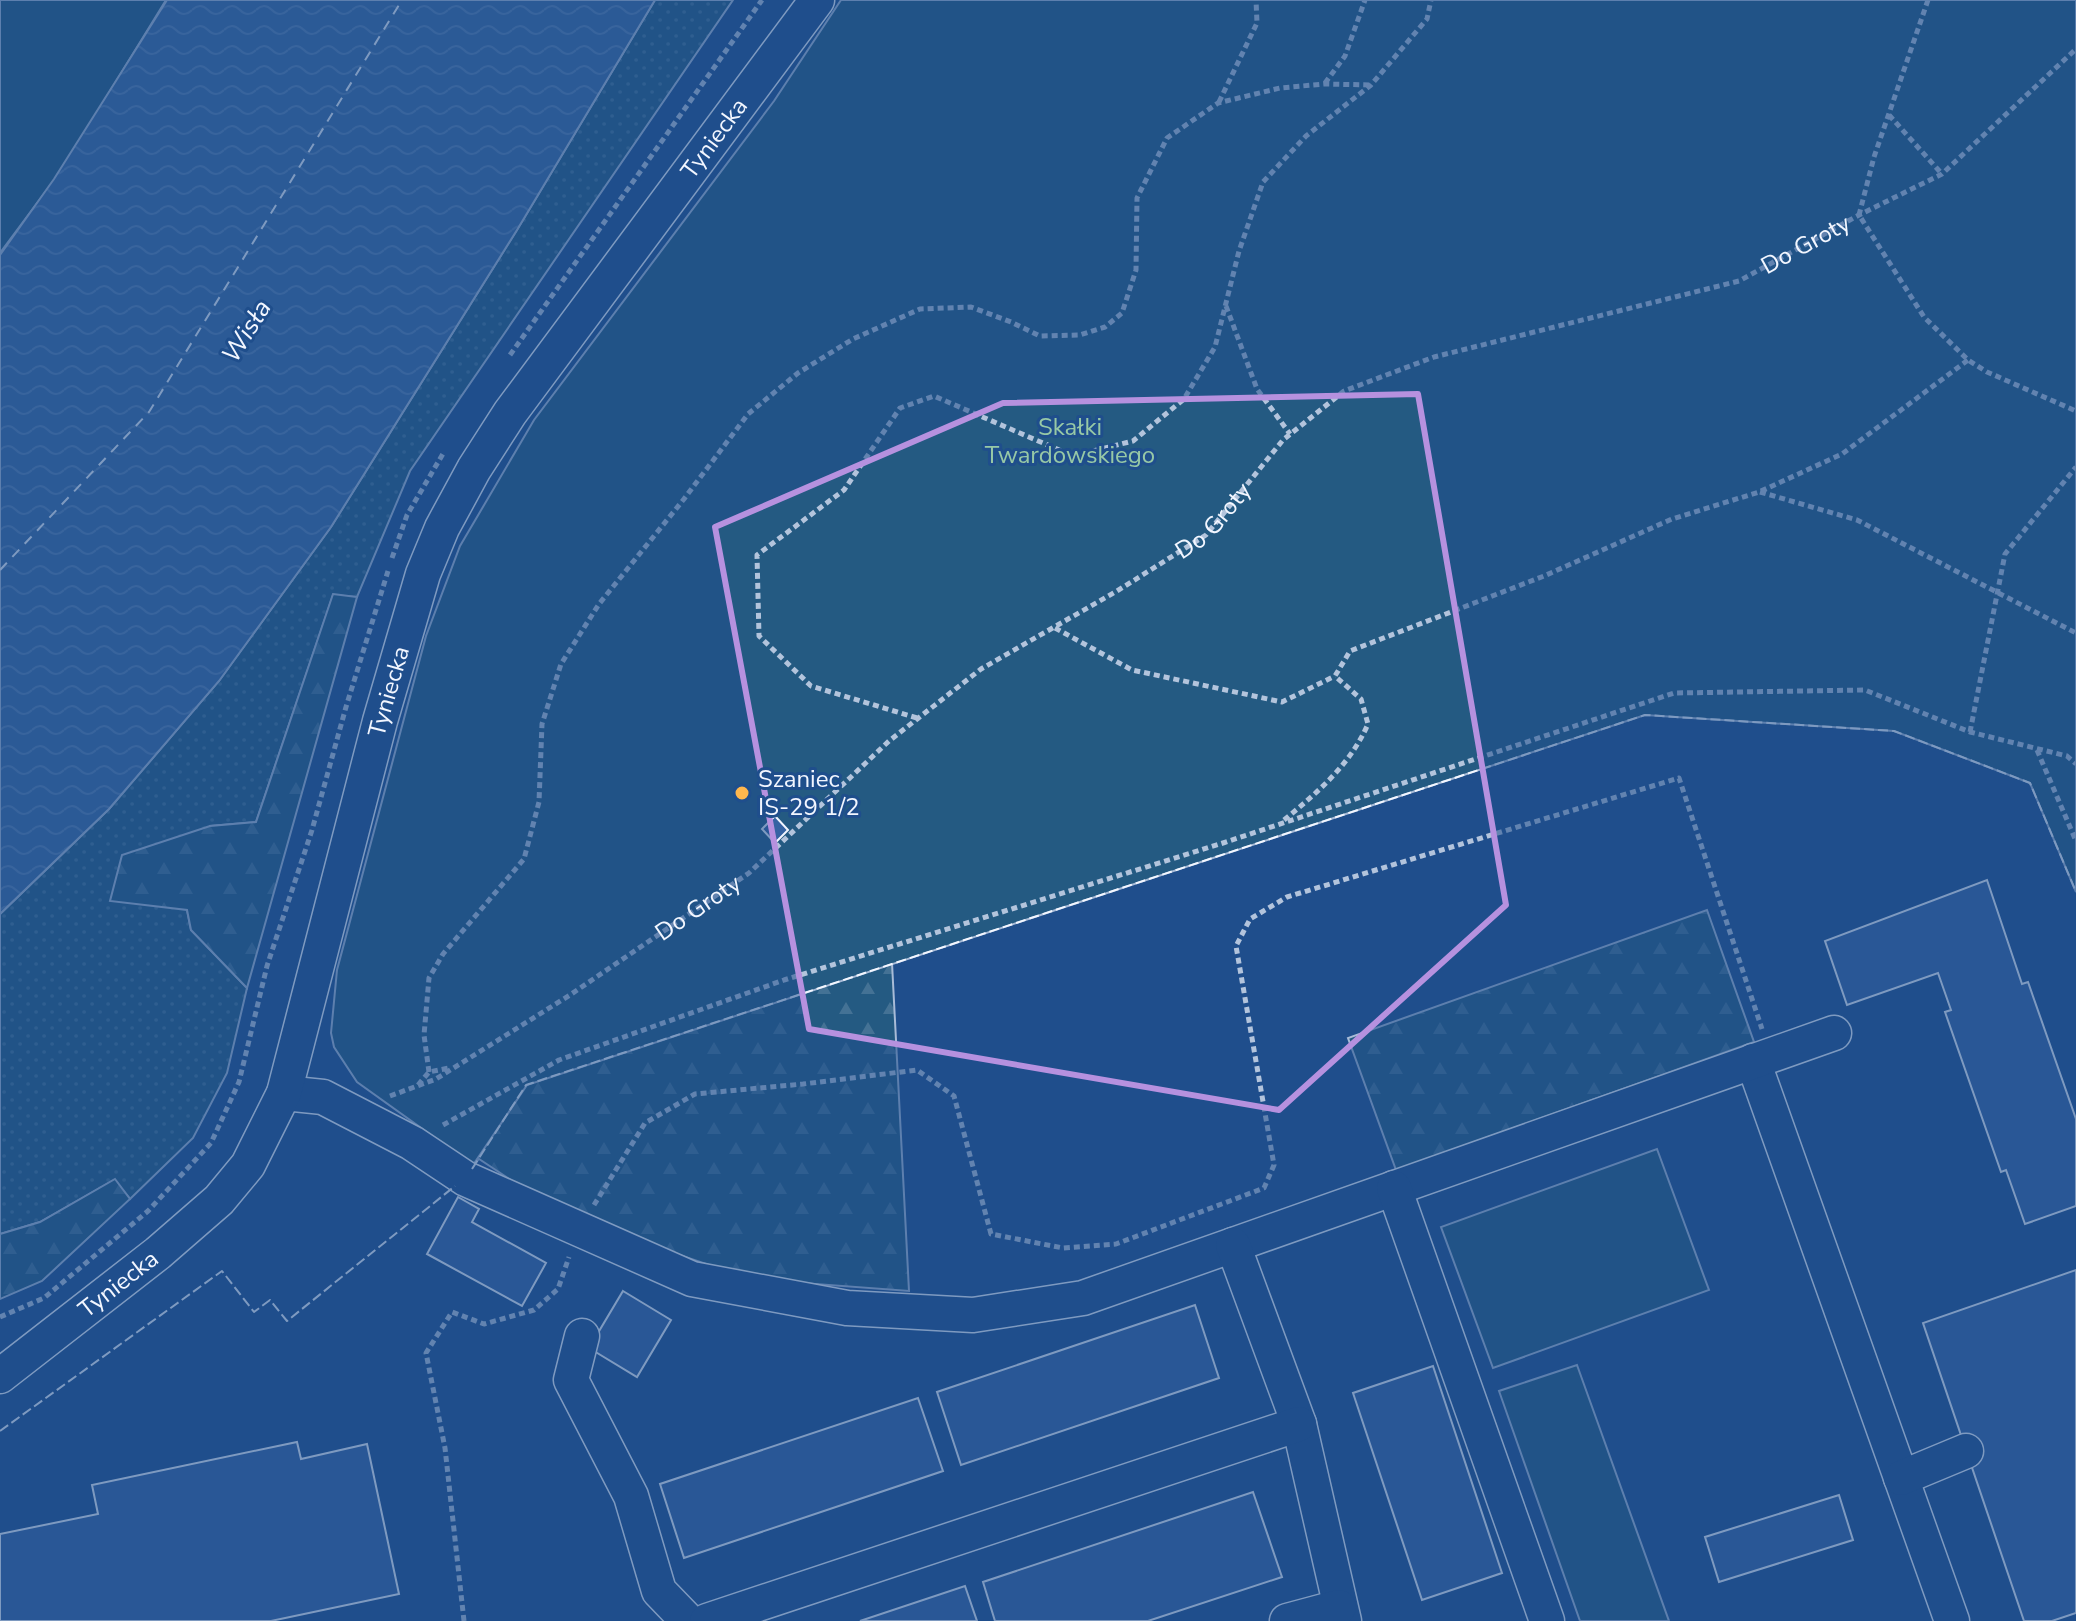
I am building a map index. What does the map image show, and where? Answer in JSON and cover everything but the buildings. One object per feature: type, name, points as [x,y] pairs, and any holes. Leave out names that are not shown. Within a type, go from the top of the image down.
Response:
[{"type":"street","name":"Tyniecka","points":[[0,1376],[158,1253],[219,1200],[248,1165],[284,1093],[388,694],[423,574],[442,528],[474,469],[510,413],[817,0]]},
{"type":"street","points":[[284,1093],[323,1097],[412,1143],[466,1179],[692,1279],[847,1308],[973,1315],[1083,1298],[1394,1188],[1759,1049],[1834,1033]]},
{"type":"street","points":[[1759,1049],[1901,1478],[1952,1621]]},
{"type":"street","points":[[1394,1188],[1547,1621]]},
{"type":"street","points":[[1233,1245],[1299,1424],[1341,1614],[1287,1621]]},
{"type":"street","points":[[582,1336],[571,1380],[631,1496],[659,1591],[688,1621]]},
{"type":"street","points":[[707,1621],[1299,1424]]},
{"type":"street","points":[[1901,1478],[1966,1451]]},
{"type":"path","points":[[1218,103],[1257,23],[1256,0]]},
{"type":"path","points":[[1324,84],[1345,56],[1365,0]]},
{"type":"path","points":[[918,718],[811,686],[759,636],[757,555],[844,490],[900,408],[934,396],[1073,456],[1133,441],[1184,399],[1215,347],[1239,251],[1263,182],[1306,136],[1371,85],[1427,19],[1431,0]]},
{"type":"path","points":[[1928,0],[1874,157],[1859,215],[1924,317],[1968,360],[1987,372],[2076,411]]},
{"type":"path","name":"Do Groty","points":[[391,1096],[436,1079],[570,995],[749,873],[889,741],[981,669],[1206,535],[1290,434],[1344,391],[1434,357],[1739,281],[1859,215],[1942,174],[2076,49]]},
{"type":"path","points":[[429,1072],[424,1035],[429,978],[443,954],[524,859],[539,802],[542,724],[561,664],[599,604],[748,414],[798,373],[853,339],[920,309],[971,307],[1040,336],[1080,335],[1105,327],[1122,313],[1136,270],[1137,198],[1167,138],[1218,103],[1280,88],[1324,84],[1371,85]]},
{"type":"path","points":[[1889,115],[1942,174]]},
{"type":"path","points":[[1225,306],[1257,389],[1290,434]]},
{"type":"path","points":[[1054,628],[1132,670],[1282,702],[1335,676],[1350,651],[1544,576],[1672,519],[1759,492],[1842,454],[1968,360]]},
{"type":"path","points":[[1970,732],[2005,554],[2076,467]]},
{"type":"path","points":[[1759,492],[1857,520],[2076,633]]},
{"type":"path","points":[[1281,823],[1329,782],[1359,745],[1368,724],[1361,699],[1335,676]]},
{"type":"path","points":[[412,1143],[559,1060],[784,980],[1281,823],[1674,693],[1865,690],[1970,732],[2067,756],[2076,764]]},
{"type":"path","points":[[2037,749],[2076,841]]},
{"type":"path","points":[[464,1621],[445,1448],[426,1353],[452,1312],[484,1324],[534,1310],[558,1289],[579,1229],[645,1123],[695,1094],[917,1070],[954,1096],[991,1234],[1063,1248],[1116,1244],[1264,1188],[1274,1165],[1236,946],[1250,919],[1287,897],[1679,778],[1759,1049]]},
{"type":"path","points":[[417,1086],[429,1072],[453,1067]]},
{"type":"highlighted area","points":[[1418,394],[1506,905],[1279,1110],[809,1029],[715,527],[1003,403]]},
{"type":"green space","points":[[0,0],[166,0],[61,171],[0,253]]},
{"type":"green space","points":[[655,0],[733,0],[410,471],[357,597],[333,595],[256,822],[210,826],[187,910],[191,930],[247,988],[227,1073],[193,1138],[130,1199],[114,1180],[40,1222],[0,1234],[0,914],[109,809],[219,681],[331,527],[517,230]]},
{"type":"green space","name":"Skałki Twardowskiego","points":[[841,0],[2076,0],[2076,892],[2030,783],[1894,731],[1645,715],[527,1085],[473,1165],[357,1082],[334,1047],[331,1033],[337,970],[426,636],[460,546],[534,420],[774,101]]},
{"type":"green space","points":[[333,594],[357,597],[247,988],[191,930],[187,910],[110,901],[122,855],[210,826],[256,822]]},
{"type":"green space","points":[[1707,910],[1754,1042],[1396,1170],[1348,1038]]},
{"type":"green space","points":[[959,940],[892,963],[909,1291],[750,1279],[633,1239],[517,1184],[479,1159],[473,1165],[468,1073]]},
{"type":"green space","points":[[1657,1149],[1709,1290],[1493,1368],[1441,1227]]},
{"type":"green space","points":[[115,1179],[130,1199],[42,1281],[0,1299],[0,1234],[40,1222]]},
{"type":"green space","points":[[1577,1365],[1669,1621],[1580,1621],[1499,1391]]},
{"type":"water","name":"Wisła","points":[[167,0],[655,0],[517,230],[331,527],[219,681],[109,809],[0,914],[0,255],[54,179]]},
{"type":"ferry route","points":[[0,570],[149,412],[402,0]]},
{"type":"fence","points":[[472,1169],[526,1085],[1645,715],[1894,731],[2030,783],[2076,892]]},
{"type":"fence","points":[[0,1431],[222,1271],[254,1312],[270,1300],[287,1321],[455,1186]]},
{"type":"place","name":"Szaniec IS-29 1/2","points":[[742,793]]}]
